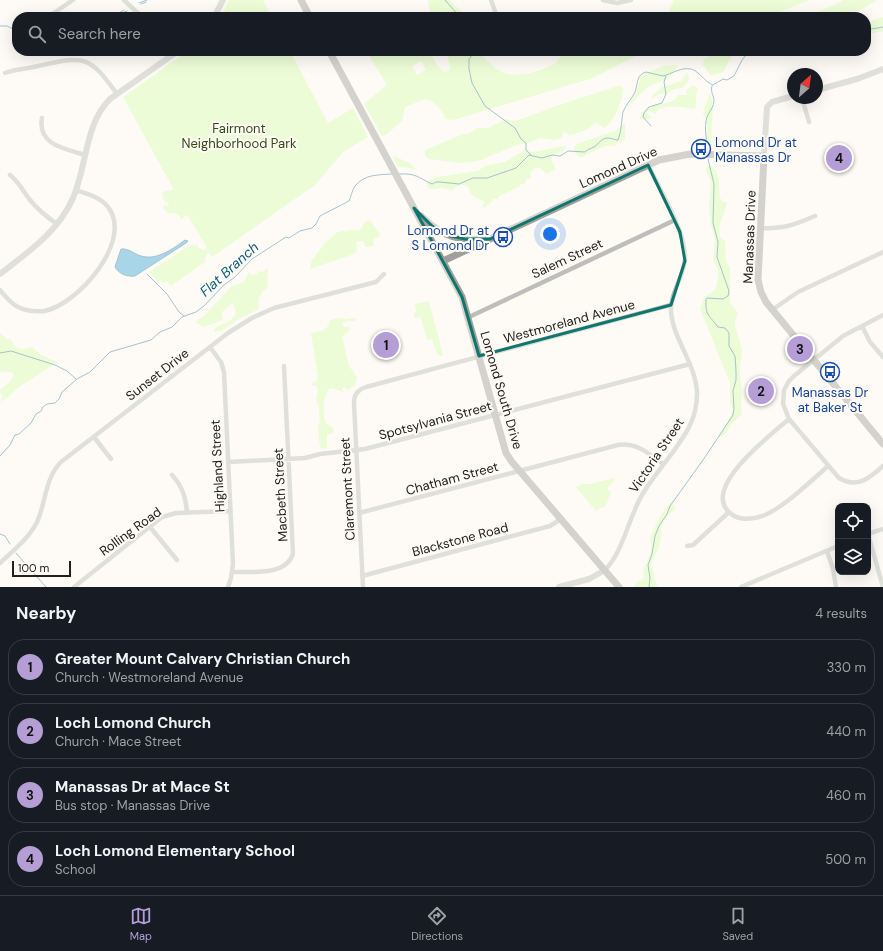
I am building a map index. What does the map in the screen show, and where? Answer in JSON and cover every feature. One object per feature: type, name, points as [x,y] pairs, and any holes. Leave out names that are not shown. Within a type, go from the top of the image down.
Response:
[{"type":"main road","points":[[301,0],[307,12]]},
{"type":"main road","name":"Lomond Drive","points":[[332,56],[443,261],[648,165],[670,157],[690,154],[764,156]]},
{"type":"main road","name":"Manassas Drive","points":[[764,156],[759,286],[762,297],[883,444]]},
{"type":"main road","name":"Lomond Drive","points":[[414,208],[432,226],[446,235],[465,239],[490,239]]},
{"type":"main road","name":"Lomond South Drive","points":[[443,261],[462,297],[469,317],[503,447],[509,458],[619,587]]},
{"type":"street","points":[[55,12],[73,0]]},
{"type":"street","points":[[124,0],[137,12]]},
{"type":"street","points":[[217,12],[223,0]]},
{"type":"street","points":[[491,0],[495,12]]},
{"type":"street","points":[[603,0],[617,3],[631,0]]},
{"type":"street","points":[[0,274],[42,240],[58,224],[68,209],[76,190],[93,125],[106,102],[167,56]]},
{"type":"street","points":[[5,73],[11,70],[26,69],[78,59],[87,62],[99,70],[117,94]]},
{"type":"street","points":[[823,88],[883,69]]},
{"type":"street","name":"Manassas Drive","points":[[764,156],[767,107],[772,102],[787,98]]},
{"type":"street","points":[[804,104],[809,122]]},
{"type":"street","points":[[42,118],[41,123],[43,132],[50,141],[62,148],[86,155]]},
{"type":"street","name":"Victoria Street","points":[[559,587],[589,579],[605,570],[612,562],[619,551],[637,503],[686,433],[694,415],[697,392],[694,375],[673,323],[671,305],[685,261],[682,239],[675,220],[648,165]]},
{"type":"street","points":[[10,175],[18,181],[36,207],[58,224]]},
{"type":"street","points":[[0,290],[18,307],[32,311],[45,311],[54,308],[69,299],[86,285],[94,276],[109,251],[114,234],[114,220],[110,209],[105,203],[95,197],[76,190]]},
{"type":"street","points":[[761,228],[774,229],[788,227],[815,216]]},
{"type":"street","name":"Salem Street","points":[[469,317],[675,220]]},
{"type":"street","points":[[772,310],[798,292],[883,252]]},
{"type":"street","name":"Sunset Drive","points":[[0,563],[24,539],[34,526],[42,508],[48,482],[54,470],[61,462],[210,347],[239,326],[266,311],[376,282],[384,274]]},
{"type":"street","name":"Westmoreland Avenue","points":[[358,392],[366,387],[671,305]]},
{"type":"street","points":[[883,315],[843,336],[794,376],[785,387],[783,394],[783,404],[789,419],[839,478],[845,481],[860,483],[883,466]]},
{"type":"street","points":[[862,326],[870,342],[883,358]]},
{"type":"street","name":"Highland Street","points":[[210,347],[223,367],[232,572],[228,587]]},
{"type":"street","name":"Spotsylvania Street","points":[[228,462],[305,458],[320,454],[356,451],[690,364]]},
{"type":"street","name":"Macbeth Street","points":[[232,572],[274,570],[284,566],[292,558],[293,549],[284,366]]},
{"type":"street","name":"Claremont Street","points":[[358,392],[354,397],[354,403],[362,587]]},
{"type":"street","points":[[789,419],[746,456],[731,477],[725,488],[723,497],[724,505],[728,512],[734,516],[746,519],[757,518],[766,514],[780,506],[828,466]]},
{"type":"street","points":[[94,437],[111,459]]},
{"type":"street","name":"Chatham Street","points":[[359,514],[622,444],[639,447],[663,464]]},
{"type":"street","points":[[172,475],[186,498],[187,513]]},
{"type":"street","name":"Rolling Road","points":[[74,587],[166,516],[187,513],[230,511]]},
{"type":"street","points":[[687,546],[693,545],[728,512]]},
{"type":"street","name":"Blackstone Road","points":[[362,576],[550,526],[561,520]]},
{"type":"street","points":[[150,527],[177,560]]},
{"type":"street","points":[[871,533],[883,529]]},
{"type":"street","points":[[869,539],[883,587]]},
{"type":"street","points":[[741,587],[835,547]]},
{"type":"street","points":[[827,551],[833,569],[836,587]]},
{"type":"highlighted area","points":[[648,165],[680,232],[685,261],[671,305],[479,356],[462,297],[414,208],[432,226],[446,235],[465,239],[490,239]]},
{"type":"green space","points":[[229,0],[263,0],[269,12],[223,12]]},
{"type":"green space","points":[[428,0],[450,0],[462,12],[430,12]]},
{"type":"green space","points":[[674,0],[810,0],[779,12],[669,12]]},
{"type":"green space","points":[[844,0],[877,0],[859,11],[818,12]]},
{"type":"green space","points":[[883,17],[883,31],[871,34],[871,21]]},
{"type":"green space","name":"Fairmont Neighborhood Park","points":[[181,56],[293,56],[328,123],[353,108],[368,137],[343,152],[315,185],[212,257],[208,252],[205,262],[171,286],[167,282],[164,283],[155,278],[149,272],[192,244],[195,246],[197,244],[198,248],[205,250],[206,246],[189,217],[184,215],[182,220],[179,215],[168,213],[163,208],[164,205],[168,206],[169,203],[164,201],[162,193],[173,190],[173,188],[123,97]]},
{"type":"green space","points":[[369,56],[432,56],[436,64],[444,72],[450,70],[448,56],[483,56],[497,69],[505,73],[517,75],[546,68],[557,62],[560,56],[635,56],[593,78],[453,120],[446,119],[438,106],[425,99],[405,107],[402,121],[387,134],[382,136],[364,104],[387,85]],"holes":[[[421,61],[426,70],[417,75],[412,66]]]},
{"type":"green space","points":[[711,56],[731,56],[723,72],[711,76],[703,65],[704,59]]},
{"type":"green space","points":[[663,66],[680,66],[677,67],[674,73],[667,79],[647,88],[626,109],[636,93],[641,76]]},
{"type":"green space","points":[[687,72],[689,77],[688,82],[682,88],[674,89],[667,94],[659,94],[651,99],[653,95],[662,87],[681,81]]},
{"type":"green space","points":[[618,86],[623,87],[620,104],[612,120],[604,128],[596,122],[587,129],[577,133],[570,135],[564,132],[562,138],[555,140],[540,138],[528,143],[514,146],[481,160],[471,162],[459,163],[429,159],[425,156],[425,150],[463,134],[468,134],[477,128],[488,128],[506,119],[514,121],[522,119],[556,106]]},
{"type":"green space","points":[[693,86],[698,88],[695,109],[668,107],[659,110],[655,114],[648,110],[646,112],[652,118],[640,119],[644,110],[670,102],[679,95],[688,95],[686,90]]},
{"type":"green space","points":[[709,92],[713,111],[711,132],[712,145],[704,147],[707,129],[703,113]]},
{"type":"green space","points":[[625,123],[625,139],[616,143],[616,146],[612,145],[603,147],[582,157],[574,152],[577,144],[615,131]]},
{"type":"green space","points":[[566,146],[566,148],[562,152],[553,156],[551,159],[556,169],[546,174],[540,168],[535,168],[531,172],[531,178],[527,179],[524,184],[520,184],[521,186],[499,196],[498,199],[494,199],[487,206],[481,208],[484,201],[472,195],[465,185],[461,185],[452,190],[442,188],[431,189],[426,185],[430,180],[437,177],[478,171],[485,166],[505,162],[523,151],[525,147],[529,151],[533,152]]},
{"type":"green space","points":[[393,156],[410,163],[417,170],[398,167]]},
{"type":"green space","points":[[707,166],[712,166],[715,169],[719,181],[720,198],[723,202],[727,202],[725,212],[720,223],[719,232],[720,237],[725,241],[726,262],[730,267],[730,303],[738,313],[735,328],[742,351],[740,370],[742,414],[721,437],[718,437],[730,418],[733,409],[730,404],[730,383],[700,309],[705,296],[716,288],[718,276],[718,270],[713,260],[715,238],[711,225],[709,207],[711,182],[706,171]]},
{"type":"green space","points":[[370,220],[381,236],[373,239],[374,246],[366,247],[363,241],[356,242],[357,251],[354,254],[310,269],[312,260],[324,244],[337,232],[360,230],[365,222]]},
{"type":"green space","points":[[268,268],[268,287],[260,296],[259,307],[257,310],[237,320],[223,330],[214,332],[216,327],[228,322],[234,317],[236,313],[233,303],[222,312],[222,320],[204,327],[195,322],[205,315],[232,286],[244,282],[249,272],[252,275],[258,274],[257,271],[261,272]]},
{"type":"green space","points":[[429,301],[443,356],[437,354],[432,339],[427,340],[421,317],[414,318],[416,311],[415,304]]},
{"type":"green space","points":[[336,318],[357,319],[355,321],[342,323],[344,327],[349,327],[350,330],[342,337],[349,366],[357,377],[355,385],[348,390],[344,387],[342,389],[344,392],[330,388],[326,394],[324,402],[324,418],[325,422],[332,427],[334,432],[327,434],[327,448],[321,449],[318,423],[320,423],[319,411],[316,398],[318,392],[317,386],[312,385],[313,382],[317,381],[318,377],[311,333],[324,330],[329,325],[329,321]]},
{"type":"green space","points":[[0,333],[7,339],[11,339],[19,349],[32,347],[41,355],[58,362],[19,387],[0,402],[3,396],[0,393],[0,390],[10,382],[13,377],[13,373],[0,371]]},
{"type":"green space","points":[[615,478],[614,482],[607,488],[611,493],[605,507],[596,511],[576,487],[582,484],[590,484]]},
{"type":"green space","points":[[671,501],[674,504],[675,510],[666,518],[662,526],[659,547],[651,565],[659,587],[635,587],[635,584],[644,578],[643,568],[647,562],[651,550],[650,539],[660,516]]},
{"type":"water","points":[[185,240],[188,241],[135,276],[129,276],[119,272],[115,267],[121,249],[129,250],[141,256],[153,257],[165,253]]},
{"type":"waterway","points":[[139,3],[147,0]]},
{"type":"waterway","points":[[445,0],[456,12]]},
{"type":"waterway","points":[[141,4],[146,2]]},
{"type":"waterway","points":[[0,26],[7,26],[12,28]]},
{"type":"waterway","name":"Flat Branch","points":[[871,29],[883,27]]},
{"type":"waterway","points":[[471,56],[469,59],[469,69],[472,83],[485,106],[515,128],[521,139],[526,143],[526,150],[531,155]]},
{"type":"waterway","name":"Flat Branch","points":[[399,174],[413,175],[432,184],[436,182],[459,184],[473,178],[487,178],[516,168],[529,155],[542,158],[552,155],[560,156],[568,151],[585,152],[606,138],[618,140],[623,112],[634,95],[640,75],[643,73],[646,72],[663,76],[680,70],[689,69],[694,70],[713,85],[723,79],[727,80],[734,76],[745,56]]},
{"type":"waterway","points":[[651,126],[643,117],[644,113],[649,107],[662,103],[666,94],[664,82],[666,76]]},
{"type":"waterway","points":[[708,148],[706,121],[714,103],[711,90],[712,86]]},
{"type":"waterway","points":[[649,587],[650,578],[648,565],[659,526],[667,514],[670,506],[733,415],[734,409],[733,391],[736,380],[736,371],[735,356],[729,346],[729,333],[725,328],[718,327],[707,313],[706,309],[707,298],[723,299],[728,296],[729,291],[717,257],[718,242],[713,223],[714,184],[708,159]]},
{"type":"waterway","name":"Flat Branch","points":[[0,456],[10,445],[15,435],[19,434],[31,423],[36,414],[41,411],[43,407],[47,404],[55,403],[59,399],[62,392],[77,379],[90,372],[110,352],[151,340],[160,332],[172,327],[182,317],[196,312],[204,306],[224,285],[235,277],[252,259],[286,237],[289,238],[300,231],[312,228],[320,216],[349,201],[355,186],[363,179],[377,175],[392,174]]},
{"type":"waterway","points":[[147,274],[167,294],[179,312],[184,316]]},
{"type":"waterway","points":[[0,353],[11,351],[55,365],[67,371],[76,379]]},
{"type":"waterway","points":[[0,534],[5,536],[10,544]]},
{"type":"waterway","points":[[16,553],[46,587]]},
{"type":"place","name":"Lomond Dr at Manassas Dr","points":[[701,149]]},
{"type":"place","name":"Loch Lomond Elementary School","points":[[839,158]]},
{"type":"place","name":"Lomond Dr at S Lomond Dr","points":[[503,237]]},
{"type":"place","name":"Greater Mount Calvary Christian Church","points":[[386,345]]},
{"type":"place","name":"Manassas Dr at Mace St","points":[[800,349]]},
{"type":"place","name":"Manassas Dr at Baker St","points":[[830,372]]},
{"type":"place","name":"Loch Lomond Church","points":[[761,391]]}]
